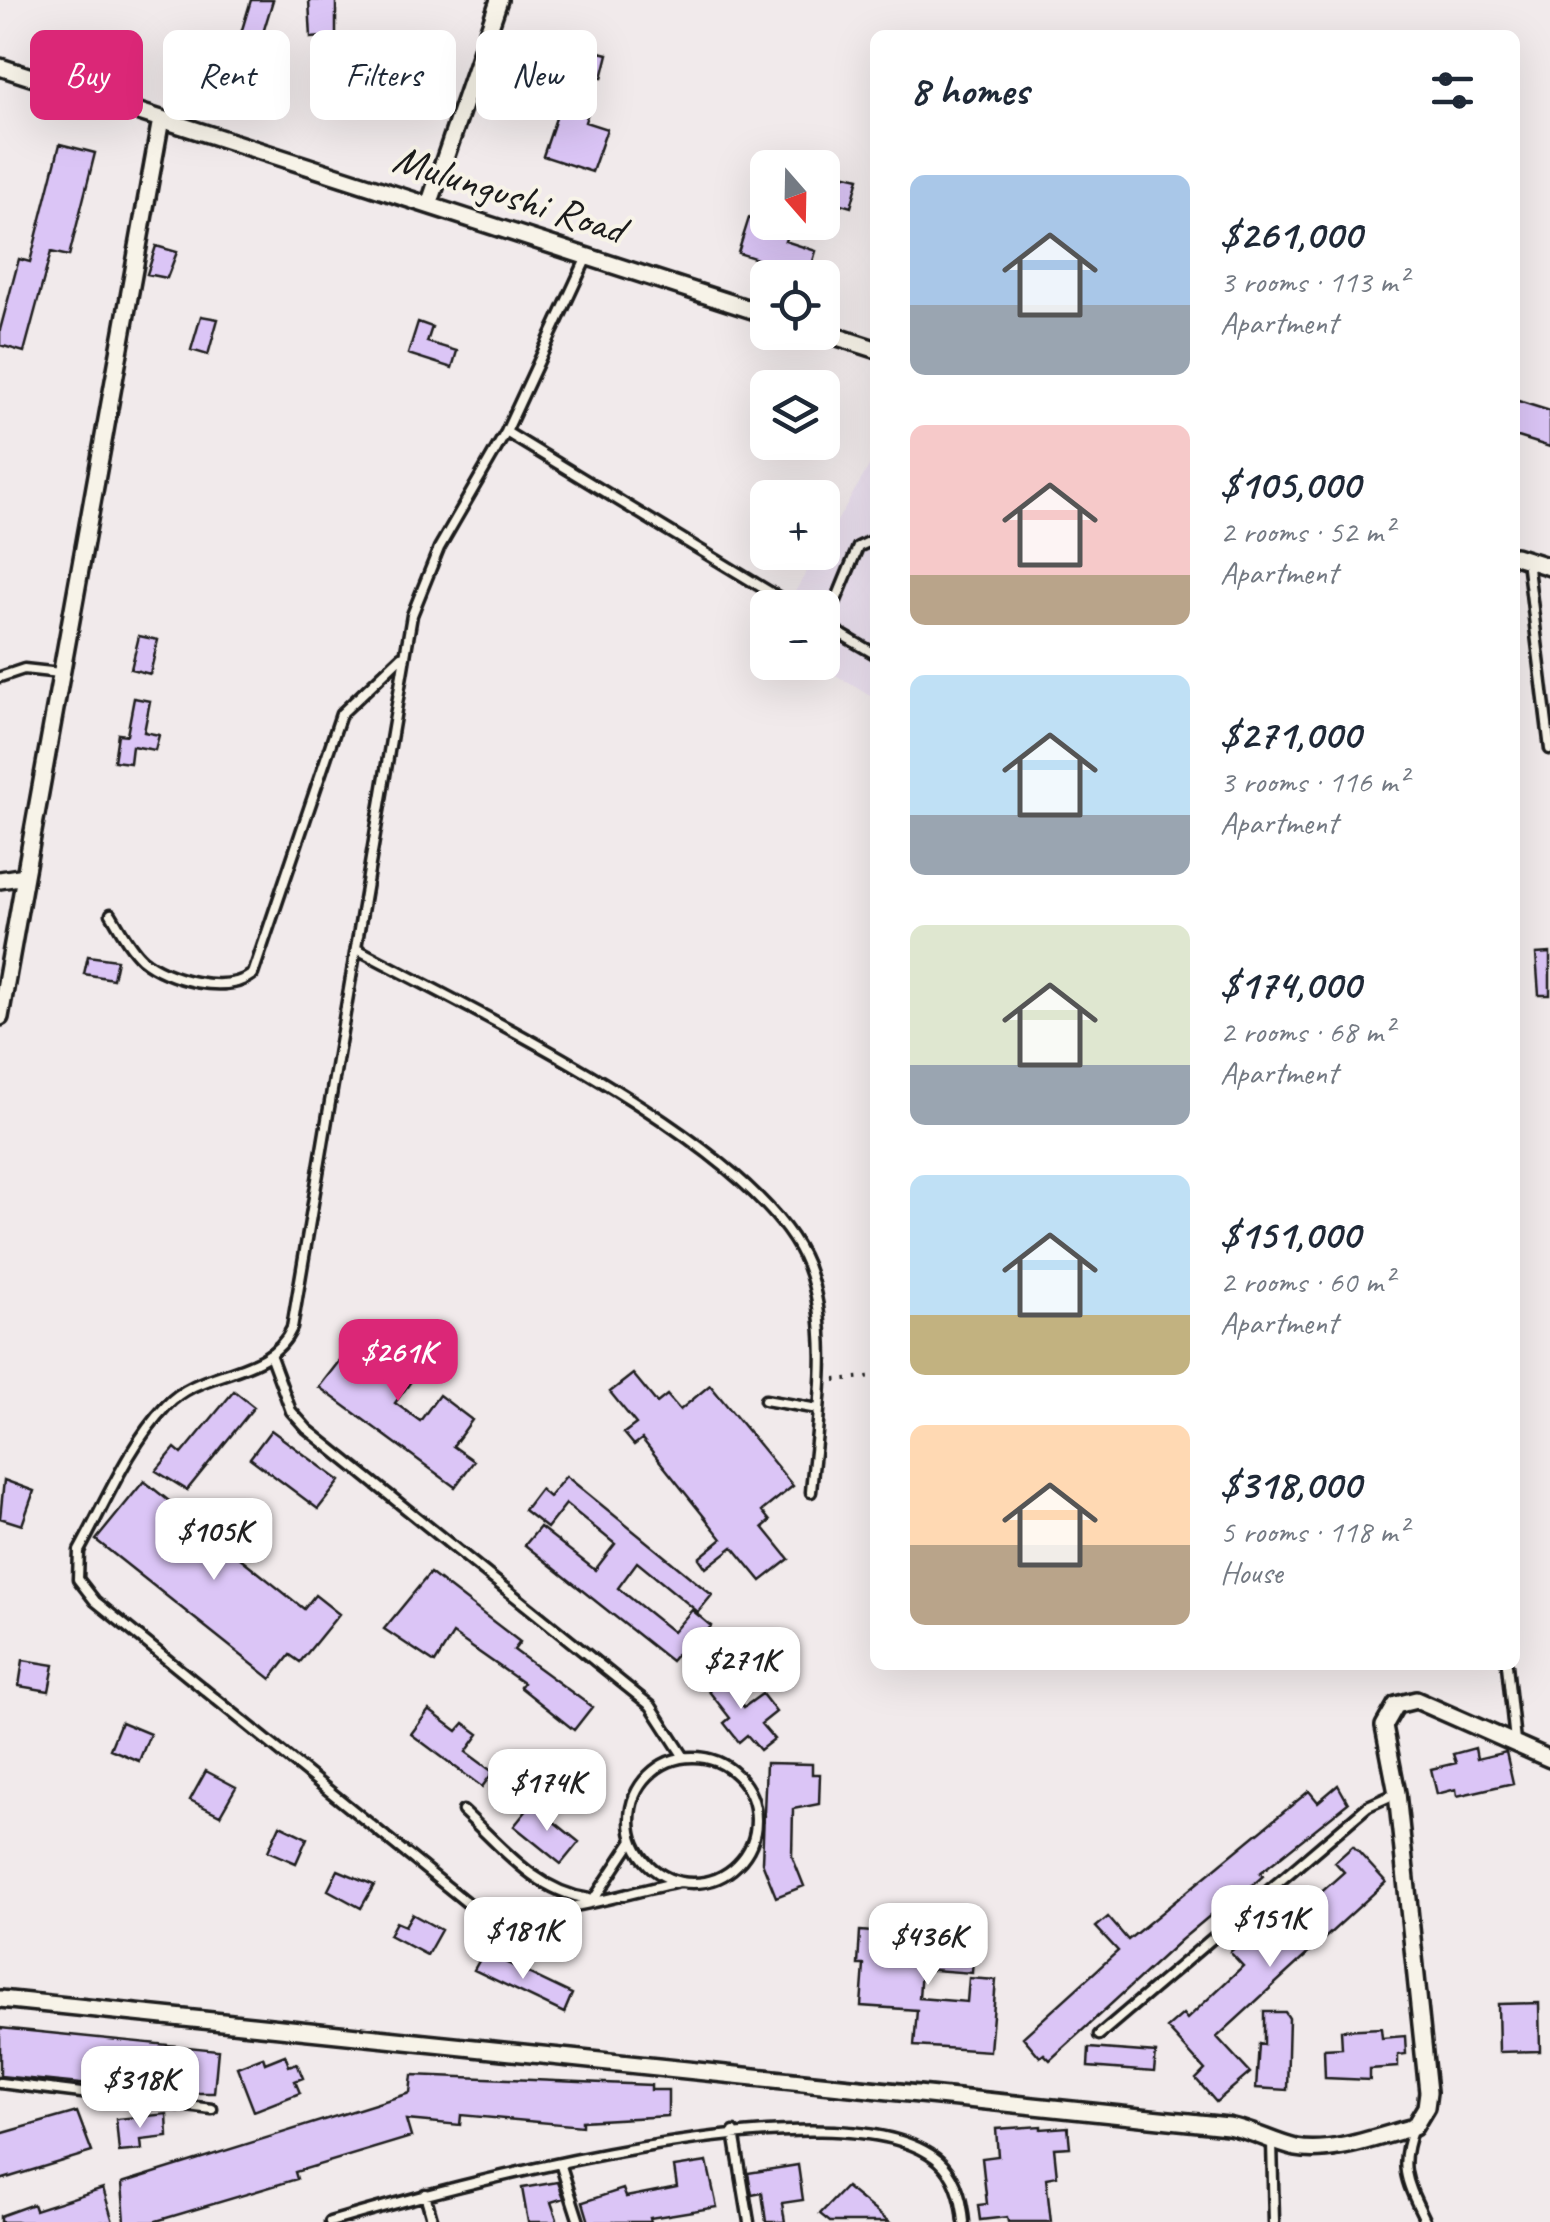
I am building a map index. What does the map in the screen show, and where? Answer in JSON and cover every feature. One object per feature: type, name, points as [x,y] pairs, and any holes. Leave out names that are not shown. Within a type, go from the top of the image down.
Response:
[{"type":"street","points":[[429,206],[499,0]]},
{"type":"street","name":"Mulungushi Road","points":[[0,67],[750,308]]},
{"type":"street","points":[[0,1017],[161,119]]},
{"type":"street","points":[[840,338],[870,347]]},
{"type":"street","points":[[1521,558],[1550,567]]},
{"type":"street","points":[[0,880],[25,876]]},
{"type":"street","points":[[0,2000],[1228,2126],[1272,2137],[1294,2148],[1318,2149],[1414,2126],[1426,2107],[1428,2092],[1396,1792],[1384,1726],[1396,1705],[1416,1700],[1550,1758]]},
{"type":"lane","points":[[587,257],[506,432],[439,548],[412,614],[402,657],[359,950],[292,1328],[271,1357],[204,1380],[164,1407],[80,1551],[78,1579],[96,1602],[471,1906],[515,1913],[547,1911],[680,1882]]},
{"type":"lane","points":[[506,432],[766,590]]},
{"type":"lane","points":[[839,590],[858,547],[870,541]]},
{"type":"lane","points":[[1521,558],[1550,749]]},
{"type":"lane","points":[[840,633],[870,651]]},
{"type":"lane","points":[[110,914],[136,952],[161,970],[190,980],[228,983],[252,974],[340,714],[402,657]]},
{"type":"lane","points":[[0,677],[24,669],[60,673]]},
{"type":"lane","points":[[359,950],[616,1092],[754,1192],[794,1239],[807,1267],[820,1335],[810,1492]]},
{"type":"lane","points":[[271,1357],[286,1401],[307,1429],[651,1706],[684,1758]]},
{"type":"lane","points":[[764,1400],[818,1409]]},
{"type":"lane","points":[[1508,1670],[1515,1741]]},
{"type":"lane","points":[[684,1758],[714,1761],[740,1777],[757,1812],[752,1842],[736,1867],[700,1884],[659,1874],[643,1860],[633,1840],[630,1818],[634,1796],[646,1778],[663,1764],[684,1758]]},
{"type":"lane","points":[[1098,2035],[1368,1806],[1396,1792]]},
{"type":"lane","points":[[464,1810],[540,1882],[567,1896],[594,1899]]},
{"type":"lane","points":[[594,1899],[633,1840]]},
{"type":"lane","points":[[0,2083],[212,2109]]},
{"type":"lane","points":[[1414,2126],[1403,2160],[1404,2173],[1426,2222]]},
{"type":"lane","points":[[330,2222],[425,2194],[734,2132],[806,2128],[905,2143],[938,2160],[950,2174],[964,2222]]},
{"type":"lane","points":[[734,2132],[749,2222]]},
{"type":"lane","points":[[1272,2137],[1274,2222]]},
{"type":"lane","points":[[562,2166],[578,2222]]},
{"type":"lane","points":[[425,2194],[433,2222]]},
{"type":"path","points":[[820,1378],[870,1376]]},
{"type":"shaded area","points":[[870,465],[870,696],[840,678],[840,590],[796,590],[808,570],[840,570],[840,516]]},
{"type":"building","points":[[251,0],[273,0],[264,30],[242,30]]},
{"type":"building","points":[[309,0],[336,0],[336,30],[311,30]]},
{"type":"building","points":[[597,51],[608,54],[602,78],[597,77]]},
{"type":"building","points":[[555,120],[586,120],[607,129],[592,172],[543,156]]},
{"type":"building","points":[[60,144],[95,153],[69,256],[51,252],[24,352],[0,345],[0,330],[19,259],[30,262]]},
{"type":"building","points":[[842,174],[859,178],[851,207],[840,204]]},
{"type":"building","points":[[749,218],[750,240],[785,240],[816,251],[813,260],[761,260],[738,253]]},
{"type":"building","points":[[156,246],[177,252],[167,278],[147,274]]},
{"type":"building","points":[[201,316],[218,319],[208,355],[191,350]]},
{"type":"building","points":[[418,322],[432,327],[427,342],[457,351],[452,368],[408,354]]},
{"type":"building","points":[[1520,402],[1550,411],[1550,447],[1520,438]]},
{"type":"building","points":[[139,636],[158,640],[150,674],[131,669]]},
{"type":"building","points":[[134,698],[150,701],[144,732],[159,735],[155,750],[132,746],[130,763],[114,761],[118,734],[127,735]]},
{"type":"building","points":[[1550,953],[1550,995],[1539,995],[1536,954]]},
{"type":"building","points":[[88,956],[117,960],[113,979],[84,974]]},
{"type":"building","points":[[368,1324],[423,1365],[395,1403],[420,1421],[439,1395],[472,1420],[453,1446],[474,1461],[455,1487],[319,1387]]},
{"type":"building","points":[[633,1374],[657,1403],[667,1395],[680,1410],[710,1385],[793,1486],[762,1511],[770,1521],[763,1527],[789,1559],[761,1581],[733,1547],[706,1568],[699,1558],[722,1539],[642,1439],[634,1445],[624,1433],[636,1424],[610,1392]]},
{"type":"building","points":[[234,1391],[254,1407],[187,1490],[156,1471],[175,1448],[182,1454]]},
{"type":"building","points":[[271,1430],[340,1481],[318,1509],[250,1458]]},
{"type":"building","points":[[566,1476],[712,1595],[698,1612],[637,1562],[618,1588],[673,1632],[692,1610],[711,1626],[695,1647],[688,1641],[671,1661],[525,1545],[540,1527],[595,1570],[615,1544],[566,1504],[547,1528],[524,1510],[540,1489],[549,1497]]},
{"type":"building","points":[[4,1480],[34,1491],[22,1525],[0,1518]]},
{"type":"building","points":[[144,1481],[304,1609],[315,1595],[339,1614],[300,1662],[290,1655],[271,1679],[96,1540]]},
{"type":"building","points":[[227,1496],[258,1516],[250,1530],[218,1510]]},
{"type":"building","points":[[430,1573],[520,1642],[514,1650],[592,1707],[574,1730],[520,1687],[523,1683],[453,1634],[435,1663],[384,1629]]},
{"type":"building","points":[[23,1660],[54,1665],[49,1691],[19,1686]]},
{"type":"building","points":[[713,1669],[744,1707],[762,1694],[776,1712],[761,1724],[774,1739],[760,1750],[747,1735],[739,1742],[724,1723],[730,1718],[700,1680]]},
{"type":"building","points":[[429,1710],[457,1731],[464,1723],[479,1734],[466,1752],[493,1772],[482,1787],[411,1734]]},
{"type":"building","points":[[121,1722],[150,1734],[139,1761],[110,1749]]},
{"type":"building","points":[[1475,1748],[1477,1759],[1506,1752],[1513,1783],[1457,1796],[1456,1789],[1437,1794],[1431,1769],[1456,1763],[1453,1754]]},
{"type":"building","points":[[766,1763],[812,1764],[812,1774],[820,1774],[819,1804],[793,1809],[792,1856],[804,1886],[776,1897],[762,1862]]},
{"type":"building","points":[[206,1771],[236,1787],[220,1815],[190,1800]]},
{"type":"building","points":[[1338,1785],[1348,1803],[1260,1873],[1263,1876],[1245,1892],[1242,1889],[1181,1940],[1050,2060],[1044,2054],[1040,2057],[1023,2037],[1118,1951],[1096,1927],[1108,1917],[1128,1940],[1309,1791],[1318,1802]]},
{"type":"building","points":[[532,1804],[579,1842],[561,1864],[514,1826]]},
{"type":"building","points":[[280,1825],[307,1838],[296,1863],[268,1851]]},
{"type":"building","points":[[1353,1846],[1386,1882],[1217,2037],[1250,2073],[1216,2102],[1196,2079],[1205,2070],[1167,2028],[1183,2014],[1187,2019],[1243,1966],[1230,1952],[1256,1929],[1268,1943],[1294,1920],[1286,1912],[1311,1891],[1316,1897],[1344,1872],[1335,1862]]},
{"type":"building","points":[[338,1870],[374,1885],[361,1908],[328,1890]]},
{"type":"building","points":[[412,1914],[441,1930],[427,1955],[389,1935],[396,1922],[405,1926]]},
{"type":"building","points":[[860,1931],[974,1940],[972,1973],[921,1969],[919,1998],[967,2002],[969,1978],[996,1980],[990,2051],[914,2046],[917,2010],[861,2006],[864,1965],[858,1965]]},
{"type":"building","points":[[484,1952],[572,1994],[564,2013],[474,1970]]},
{"type":"building","points":[[1539,2003],[1540,2051],[1499,2052],[1498,2004]]},
{"type":"building","points":[[1264,2012],[1285,2012],[1289,2018],[1287,2090],[1256,2088],[1259,2044],[1264,2045]]},
{"type":"building","points":[[0,2028],[218,2050],[214,2093],[170,2093],[0,2076]]},
{"type":"building","points":[[1381,2028],[1382,2038],[1405,2036],[1406,2054],[1398,2055],[1398,2067],[1370,2069],[1370,2080],[1325,2078],[1324,2049],[1342,2048],[1341,2030]]},
{"type":"building","points":[[1089,2048],[1156,2053],[1154,2072],[1088,2067]]},
{"type":"building","points":[[285,2055],[289,2066],[297,2063],[303,2078],[295,2081],[300,2093],[254,2111],[237,2067],[263,2057],[265,2063]]},
{"type":"building","points":[[412,2075],[651,2085],[651,2090],[668,2090],[668,2116],[582,2121],[582,2126],[461,2115],[460,2125],[406,2120],[411,2137],[295,2172],[297,2179],[153,2222],[125,2222],[122,2183],[410,2093]]},
{"type":"building","points":[[77,2112],[92,2152],[0,2180],[0,2134]]},
{"type":"building","points":[[167,2114],[168,2137],[141,2140],[142,2150],[119,2152],[116,2119]]},
{"type":"building","points":[[1068,2127],[1070,2147],[1054,2148],[1057,2176],[1046,2178],[1051,2222],[1008,2222],[1007,2217],[980,2220],[978,2205],[987,2204],[982,2158],[998,2156],[996,2129]]},
{"type":"building","points":[[707,2162],[717,2207],[650,2218],[651,2222],[589,2222],[583,2202],[623,2189],[626,2197],[677,2187],[674,2167]]},
{"type":"building","points":[[798,2165],[803,2200],[782,2203],[785,2222],[766,2222],[762,2193],[752,2195],[748,2173]]},
{"type":"building","points":[[558,2182],[564,2198],[551,2202],[558,2222],[528,2222],[522,2188]]},
{"type":"building","points":[[846,2187],[889,2222],[830,2222],[820,2214]]},
{"type":"building","points":[[103,2188],[113,2222],[0,2222],[0,2216],[33,2204],[35,2210]]}]
